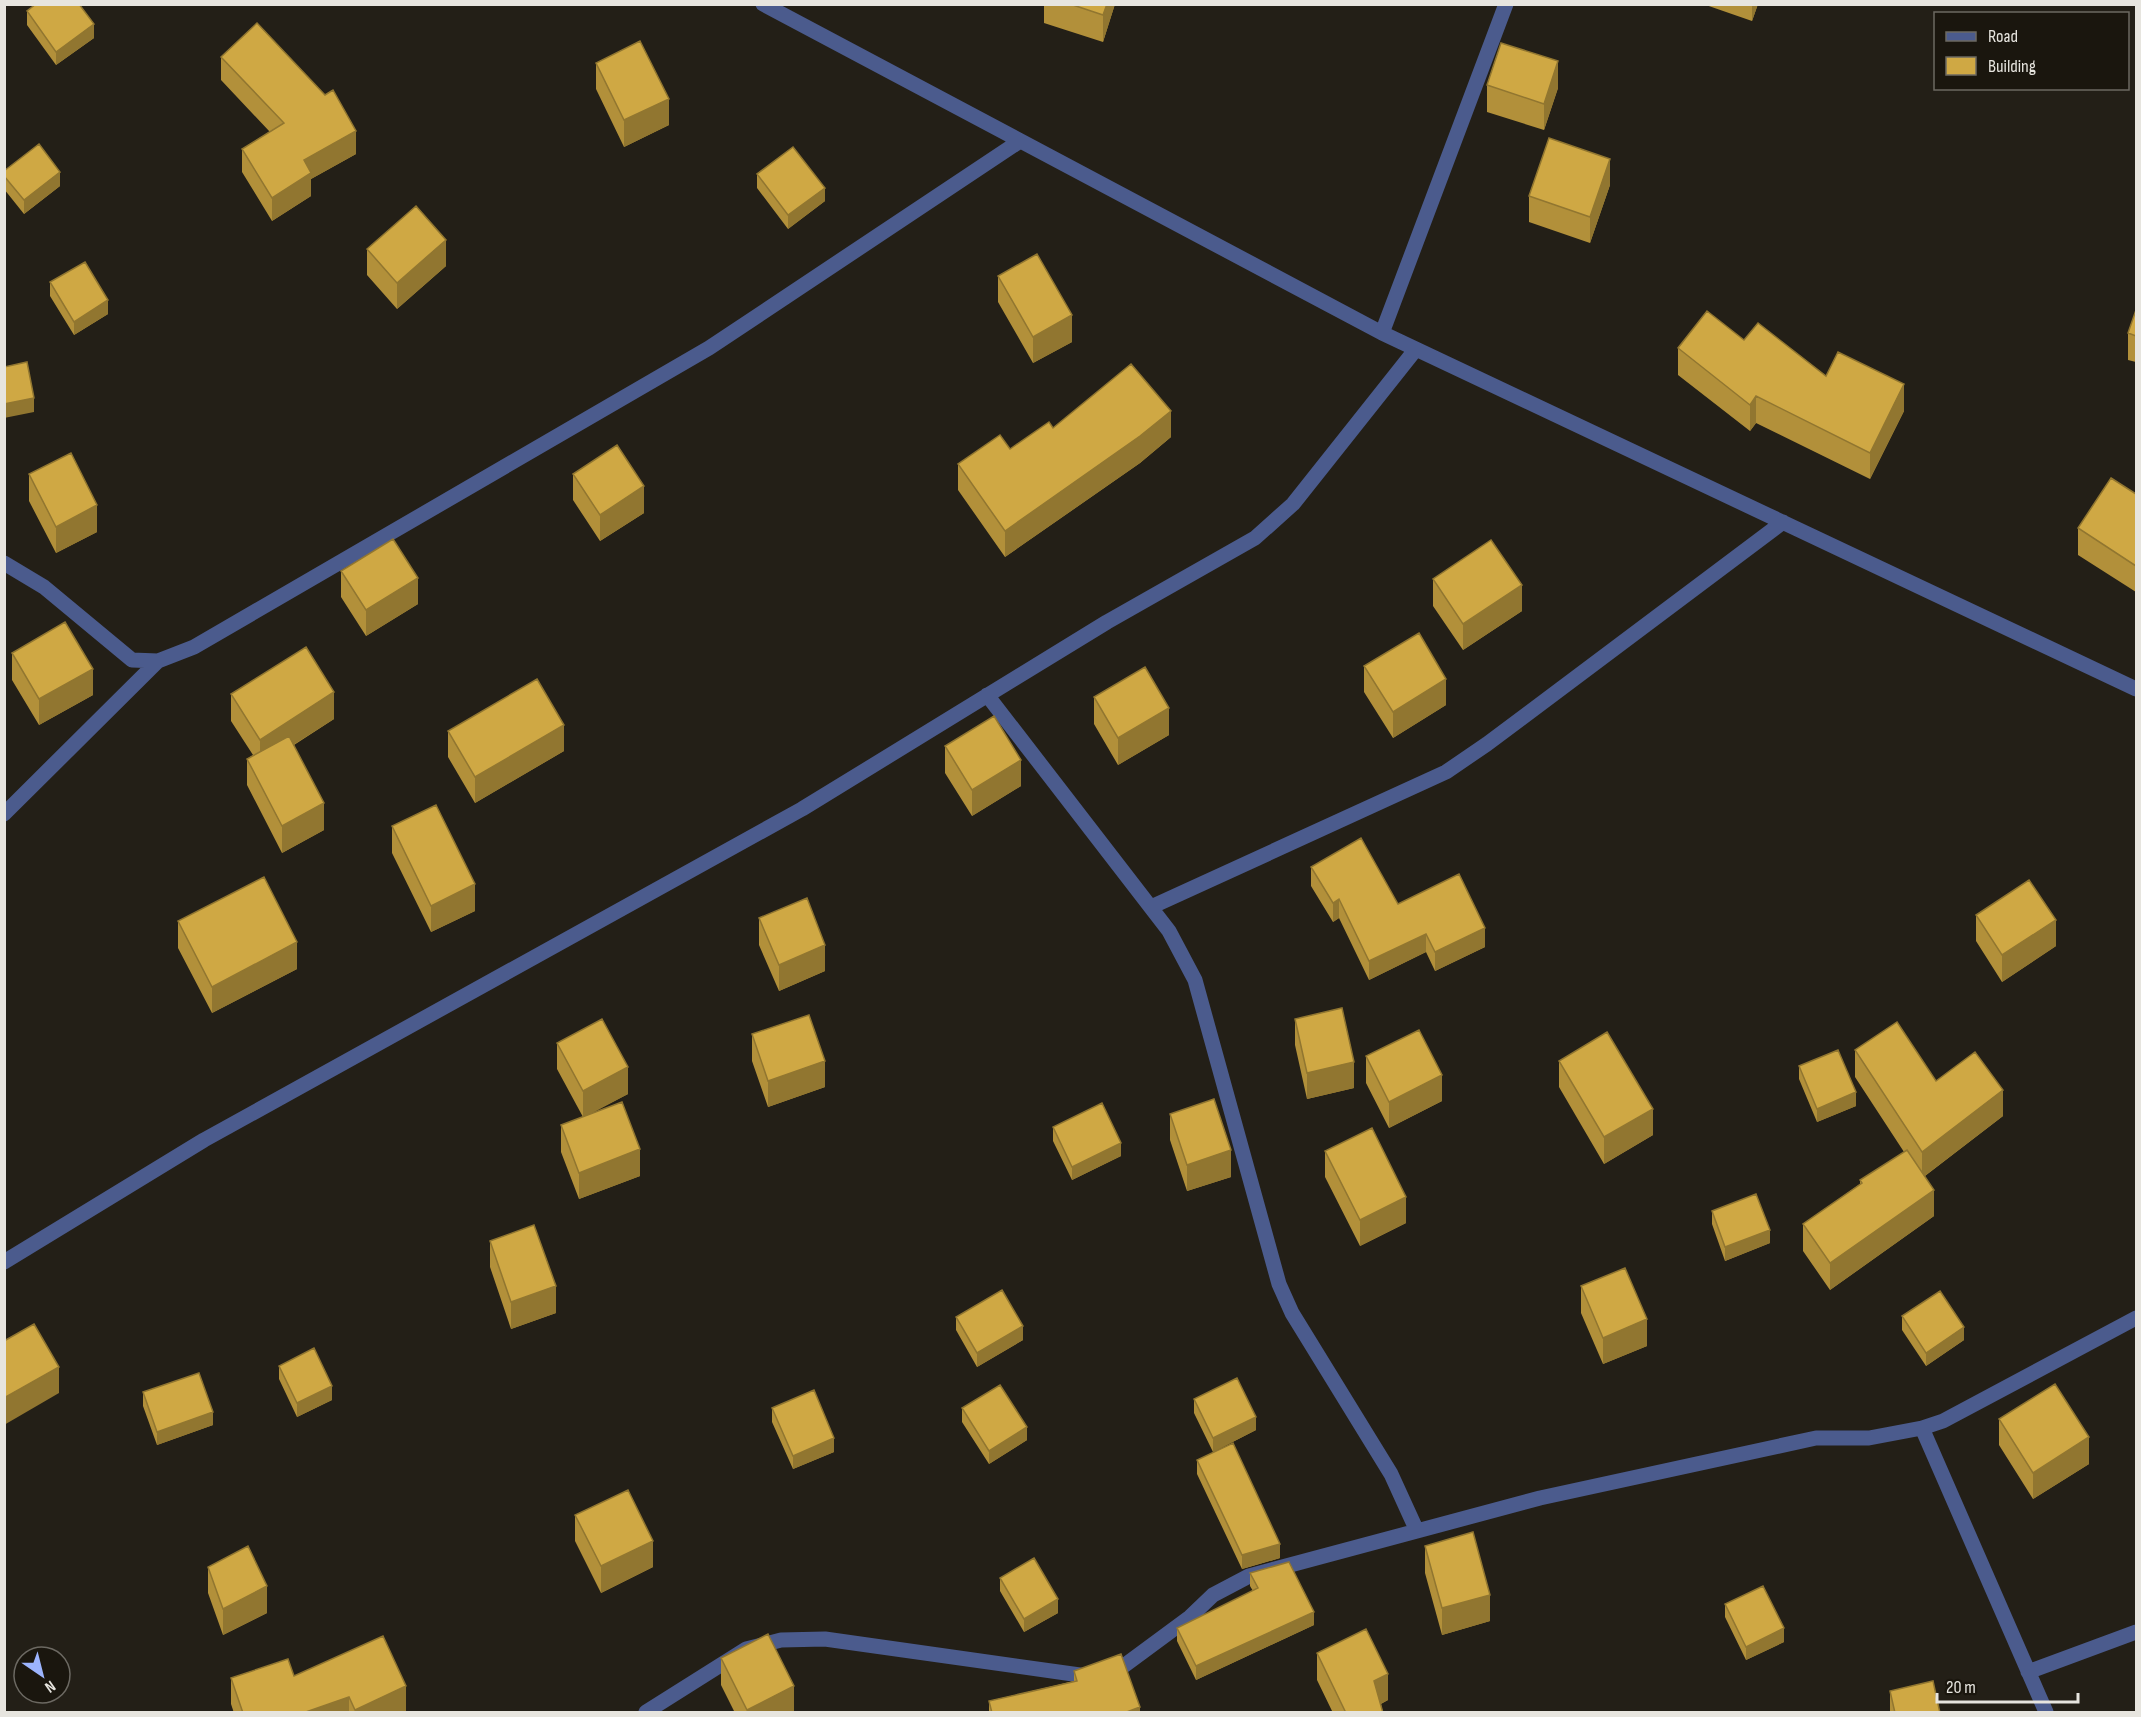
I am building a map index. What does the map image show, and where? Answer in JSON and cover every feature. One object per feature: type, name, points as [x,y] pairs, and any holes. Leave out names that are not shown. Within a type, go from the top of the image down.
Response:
[{"type":"street","points":[[763,4],[1382,333],[2136,689]]},
{"type":"street","points":[[1382,333],[1506,4]]},
{"type":"street","points":[[4,814],[158,661],[194,646],[710,348],[1020,141]]},
{"type":"street","points":[[4,1262],[204,1140],[802,809],[1107,622],[1255,538],[1293,504],[1416,349]]},
{"type":"street","points":[[1151,908],[1446,772],[1487,744],[1783,522]]},
{"type":"street","points":[[4,564],[44,586],[132,660],[158,661]]},
{"type":"street","points":[[987,695],[1169,932],[1195,980],[1279,1284],[1292,1313],[1391,1474],[1417,1531]]},
{"type":"street","points":[[646,1713],[746,1649],[781,1640],[825,1639],[1087,1676],[1106,1674],[1135,1659],[1190,1617],[1213,1595],[1249,1576],[1540,1498],[1816,1438],[1869,1438],[1922,1428],[1943,1421],[2136,1318]]},
{"type":"street","points":[[1922,1428],[2046,1713]]},
{"type":"street","points":[[2028,1672],[2136,1632]]},
{"type":"building","points":[[36,4],[79,4],[94,24],[56,52],[27,11]]},
{"type":"building","points":[[1070,4],[1107,4],[1103,15]]},
{"type":"building","points":[[257,23],[325,95],[333,90],[356,131],[304,160],[311,173],[272,198],[242,149],[284,123],[221,57]]},
{"type":"building","points":[[640,41],[669,99],[624,120],[596,63]]},
{"type":"building","points":[[1501,43],[1558,61],[1544,104],[1487,85]]},
{"type":"building","points":[[1549,138],[1610,159],[1590,217],[1529,196]]},
{"type":"building","points":[[39,144],[60,172],[24,200],[4,176],[4,171]]},
{"type":"building","points":[[793,147],[825,188],[788,215],[757,174]]},
{"type":"building","points":[[416,206],[446,240],[397,283],[367,249]]},
{"type":"building","points":[[1037,254],[1072,315],[1033,337],[998,276]]},
{"type":"building","points":[[85,262],[108,300],[74,322],[50,282]]},
{"type":"building","points":[[2136,310],[2136,336],[2128,333]]},
{"type":"building","points":[[1707,311],[1744,340],[1758,323],[1826,376],[1838,352],[1904,384],[1870,453],[1756,396],[1750,405],[1678,348]]},
{"type":"building","points":[[27,362],[34,398],[4,404],[4,367]]},
{"type":"building","points":[[1131,364],[1171,411],[1140,436],[1005,531],[958,464],[1000,435],[1010,449],[1049,422],[1053,428]]},
{"type":"building","points":[[617,445],[644,486],[600,515],[573,474]]},
{"type":"building","points":[[71,453],[97,505],[56,527],[29,474]]},
{"type":"building","points":[[2111,478],[2136,494],[2136,566],[2078,528]]},
{"type":"building","points":[[393,539],[418,578],[366,610],[341,571]]},
{"type":"building","points":[[1491,540],[1522,585],[1463,624],[1433,579]]},
{"type":"building","points":[[65,622],[93,669],[39,699],[12,653]]},
{"type":"building","points":[[1419,633],[1446,679],[1393,712],[1364,666]]},
{"type":"building","points":[[306,647],[334,692],[260,740],[231,694]]},
{"type":"building","points":[[1145,667],[1169,708],[1118,738],[1094,697]]},
{"type":"building","points":[[537,679],[564,725],[475,777],[448,731]]},
{"type":"building","points":[[994,716],[1021,760],[972,790],[945,746]]},
{"type":"building","points":[[289,736],[324,803],[282,826],[247,759]]},
{"type":"building","points":[[436,805],[475,884],[431,906],[392,826]]},
{"type":"building","points":[[1361,838],[1398,904],[1459,874],[1485,928],[1435,952],[1426,934],[1369,961],[1339,899],[1333,903],[1311,867]]},
{"type":"building","points":[[264,877],[297,942],[212,987],[178,921]]},
{"type":"building","points":[[2029,880],[2056,920],[2002,955],[1976,915]]},
{"type":"building","points":[[807,898],[825,945],[779,965],[759,918]]},
{"type":"building","points":[[1342,1008],[1354,1062],[1307,1073],[1295,1019]]},
{"type":"building","points":[[809,1015],[825,1061],[768,1081],[752,1034]]},
{"type":"building","points":[[602,1019],[628,1067],[583,1091],[557,1043]]},
{"type":"building","points":[[1897,1022],[1936,1081],[1975,1052],[2003,1090],[1922,1152],[1855,1050]]},
{"type":"building","points":[[1419,1030],[1442,1075],[1389,1102],[1366,1056]]},
{"type":"building","points":[[1607,1032],[1653,1109],[1604,1137],[1559,1061]]},
{"type":"building","points":[[1838,1050],[1856,1092],[1817,1109],[1799,1066]]},
{"type":"building","points":[[1214,1099],[1231,1150],[1187,1165],[1170,1114]]},
{"type":"building","points":[[622,1102],[640,1149],[579,1173],[561,1125]]},
{"type":"building","points":[[1102,1103],[1121,1143],[1072,1167],[1053,1127]]},
{"type":"building","points":[[1372,1128],[1406,1197],[1360,1220],[1325,1151]]},
{"type":"building","points":[[1907,1150],[1934,1190],[1830,1263],[1803,1224],[1862,1183],[1860,1180]]},
{"type":"building","points":[[1756,1194],[1770,1230],[1725,1247],[1712,1211]]},
{"type":"building","points":[[534,1225],[556,1286],[511,1302],[490,1241]]},
{"type":"building","points":[[1625,1268],[1647,1319],[1603,1338],[1581,1286]]},
{"type":"building","points":[[1002,1290],[1023,1326],[977,1353],[956,1317]]},
{"type":"building","points":[[1940,1291],[1964,1327],[1926,1353],[1902,1316]]},
{"type":"building","points":[[34,1324],[59,1367],[4,1398],[4,1341]]},
{"type":"building","points":[[314,1348],[332,1386],[297,1403],[279,1366]]},
{"type":"building","points":[[199,1373],[213,1412],[157,1432],[143,1392]]},
{"type":"building","points":[[1237,1378],[1256,1417],[1213,1438],[1194,1399]]},
{"type":"building","points":[[2055,1384],[2089,1437],[2033,1473],[1999,1419]]},
{"type":"building","points":[[1000,1385],[1027,1427],[989,1451],[962,1408]]},
{"type":"building","points":[[814,1390],[834,1438],[793,1456],[772,1408]]},
{"type":"building","points":[[1233,1443],[1280,1544],[1242,1555],[1197,1460]]},
{"type":"building","points":[[628,1490],[653,1541],[601,1566],[575,1515]]},
{"type":"building","points":[[1473,1532],[1490,1595],[1442,1608],[1425,1546]]},
{"type":"building","points":[[248,1546],[267,1586],[223,1609],[208,1567]]},
{"type":"building","points":[[1034,1558],[1058,1599],[1024,1619],[1000,1578]]},
{"type":"building","points":[[1289,1562],[1314,1612],[1196,1666],[1177,1628],[1258,1588],[1250,1573]]},
{"type":"building","points":[[1763,1586],[1784,1628],[1746,1647],[1725,1604]]},
{"type":"building","points":[[1366,1629],[1388,1674],[1374,1681],[1383,1713],[1346,1713],[1317,1653]]},
{"type":"building","points":[[768,1634],[794,1686],[747,1710],[721,1658]]},
{"type":"building","points":[[383,1636],[406,1686],[355,1710],[349,1697],[303,1713],[243,1713],[231,1678],[288,1659],[294,1676]]},
{"type":"building","points":[[1121,1654],[1140,1707],[1124,1713],[992,1713],[989,1701],[1077,1681],[1074,1671]]},
{"type":"building","points":[[1933,1681],[1940,1713],[1895,1713],[1890,1691]]}]
